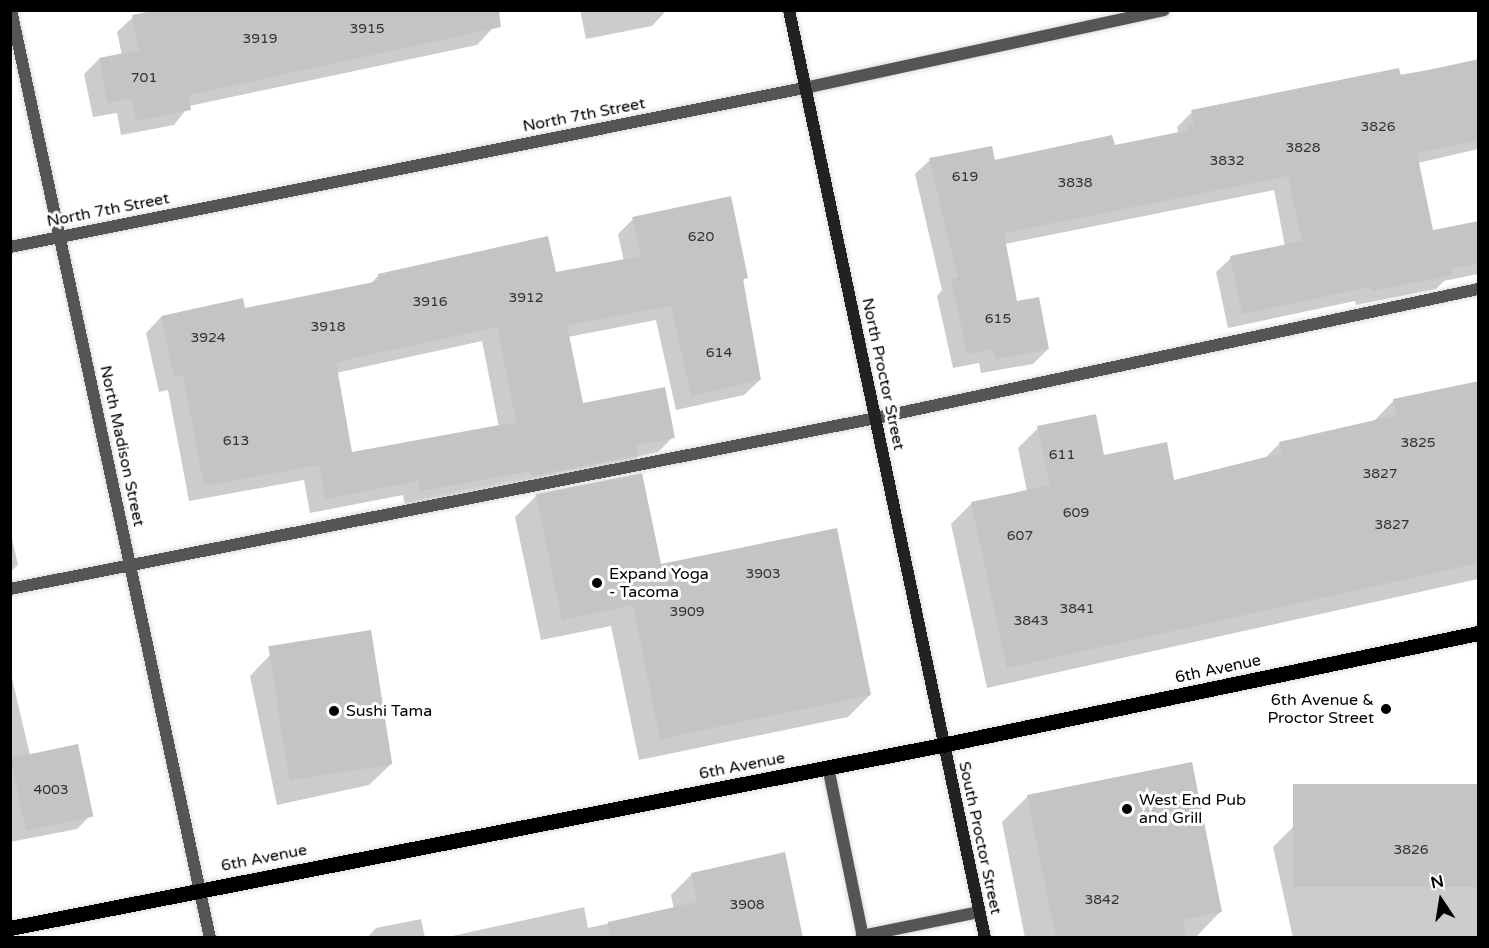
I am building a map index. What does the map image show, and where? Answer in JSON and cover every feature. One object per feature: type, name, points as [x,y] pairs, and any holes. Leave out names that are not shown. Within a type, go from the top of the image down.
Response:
[{"type":"main road","name":"6th Avenue","points":[[10,928],[199,889],[942,745],[1479,633]]},
{"type":"street","name":"North Madison Street","points":[[11,10],[210,938]]},
{"type":"street","name":"North Proctor Street","points":[[789,10],[876,417],[942,745]]},
{"type":"street","name":"North 7th Street","points":[[10,247],[804,88],[1164,10]]},
{"type":"street","points":[[10,589],[876,417],[1479,289]]},
{"type":"street","name":"South Proctor Street","points":[[942,745],[985,938]]},
{"type":"street","points":[[828,767],[862,937],[979,912]]},
{"type":"building","points":[[157,10],[499,10],[501,27],[189,95],[191,110],[136,121],[132,98],[108,103],[99,58],[139,50],[132,15]]},
{"type":"building","points":[[1479,59],[1479,140],[1417,153],[1433,230],[1479,221],[1479,263],[1451,269],[1452,275],[1371,291],[1370,287],[1242,314],[1230,256],[1302,241],[1288,176],[1004,233],[1017,301],[1039,297],[1049,349],[996,359],[993,349],[967,354],[951,279],[958,278],[929,158],[992,146],[995,160],[1112,135],[1115,145],[1189,130],[1188,125],[1194,124],[1191,110],[1399,68],[1401,76]]},
{"type":"building","points":[[731,196],[748,278],[743,279],[761,380],[691,396],[671,306],[567,325],[583,403],[665,387],[675,438],[636,445],[639,456],[533,477],[531,471],[420,491],[418,481],[325,499],[319,465],[204,486],[183,375],[174,377],[161,316],[243,298],[245,308],[379,281],[378,274],[548,236],[556,272],[641,256],[632,217]],"holes":[[[497,327],[516,422],[352,452],[336,362]]]},
{"type":"building","points":[[1479,381],[1479,563],[1007,668],[971,502],[1050,485],[1037,426],[1096,414],[1104,455],[1167,442],[1174,480],[1282,453],[1279,442],[1397,415],[1393,399]]},
{"type":"building","points":[[642,473],[661,564],[837,528],[871,695],[660,739],[633,605],[562,620],[536,494]]},
{"type":"building","name":"Sushi Tama","points":[[371,630],[392,764],[290,781],[268,646]]},
{"type":"building","points":[[78,744],[93,816],[26,831],[11,758]]},
{"type":"building","points":[[1192,762],[1222,912],[1183,920],[1186,938],[1056,938],[1027,795]]},
{"type":"building","points":[[1293,784],[1478,784],[1478,887],[1293,887]]},
{"type":"building","points":[[785,852],[803,938],[609,938],[608,922],[697,902],[691,873]]},
{"type":"place","name":"Expand Yoga - Tacoma","points":[[597,583]]},
{"type":"place","name":"6th Avenue & Proctor Street","points":[[1386,709]]},
{"type":"place","name":"Sushi Tama","points":[[334,711]]},
{"type":"place","name":"West End Pub and Grill","points":[[1127,809]]}]
